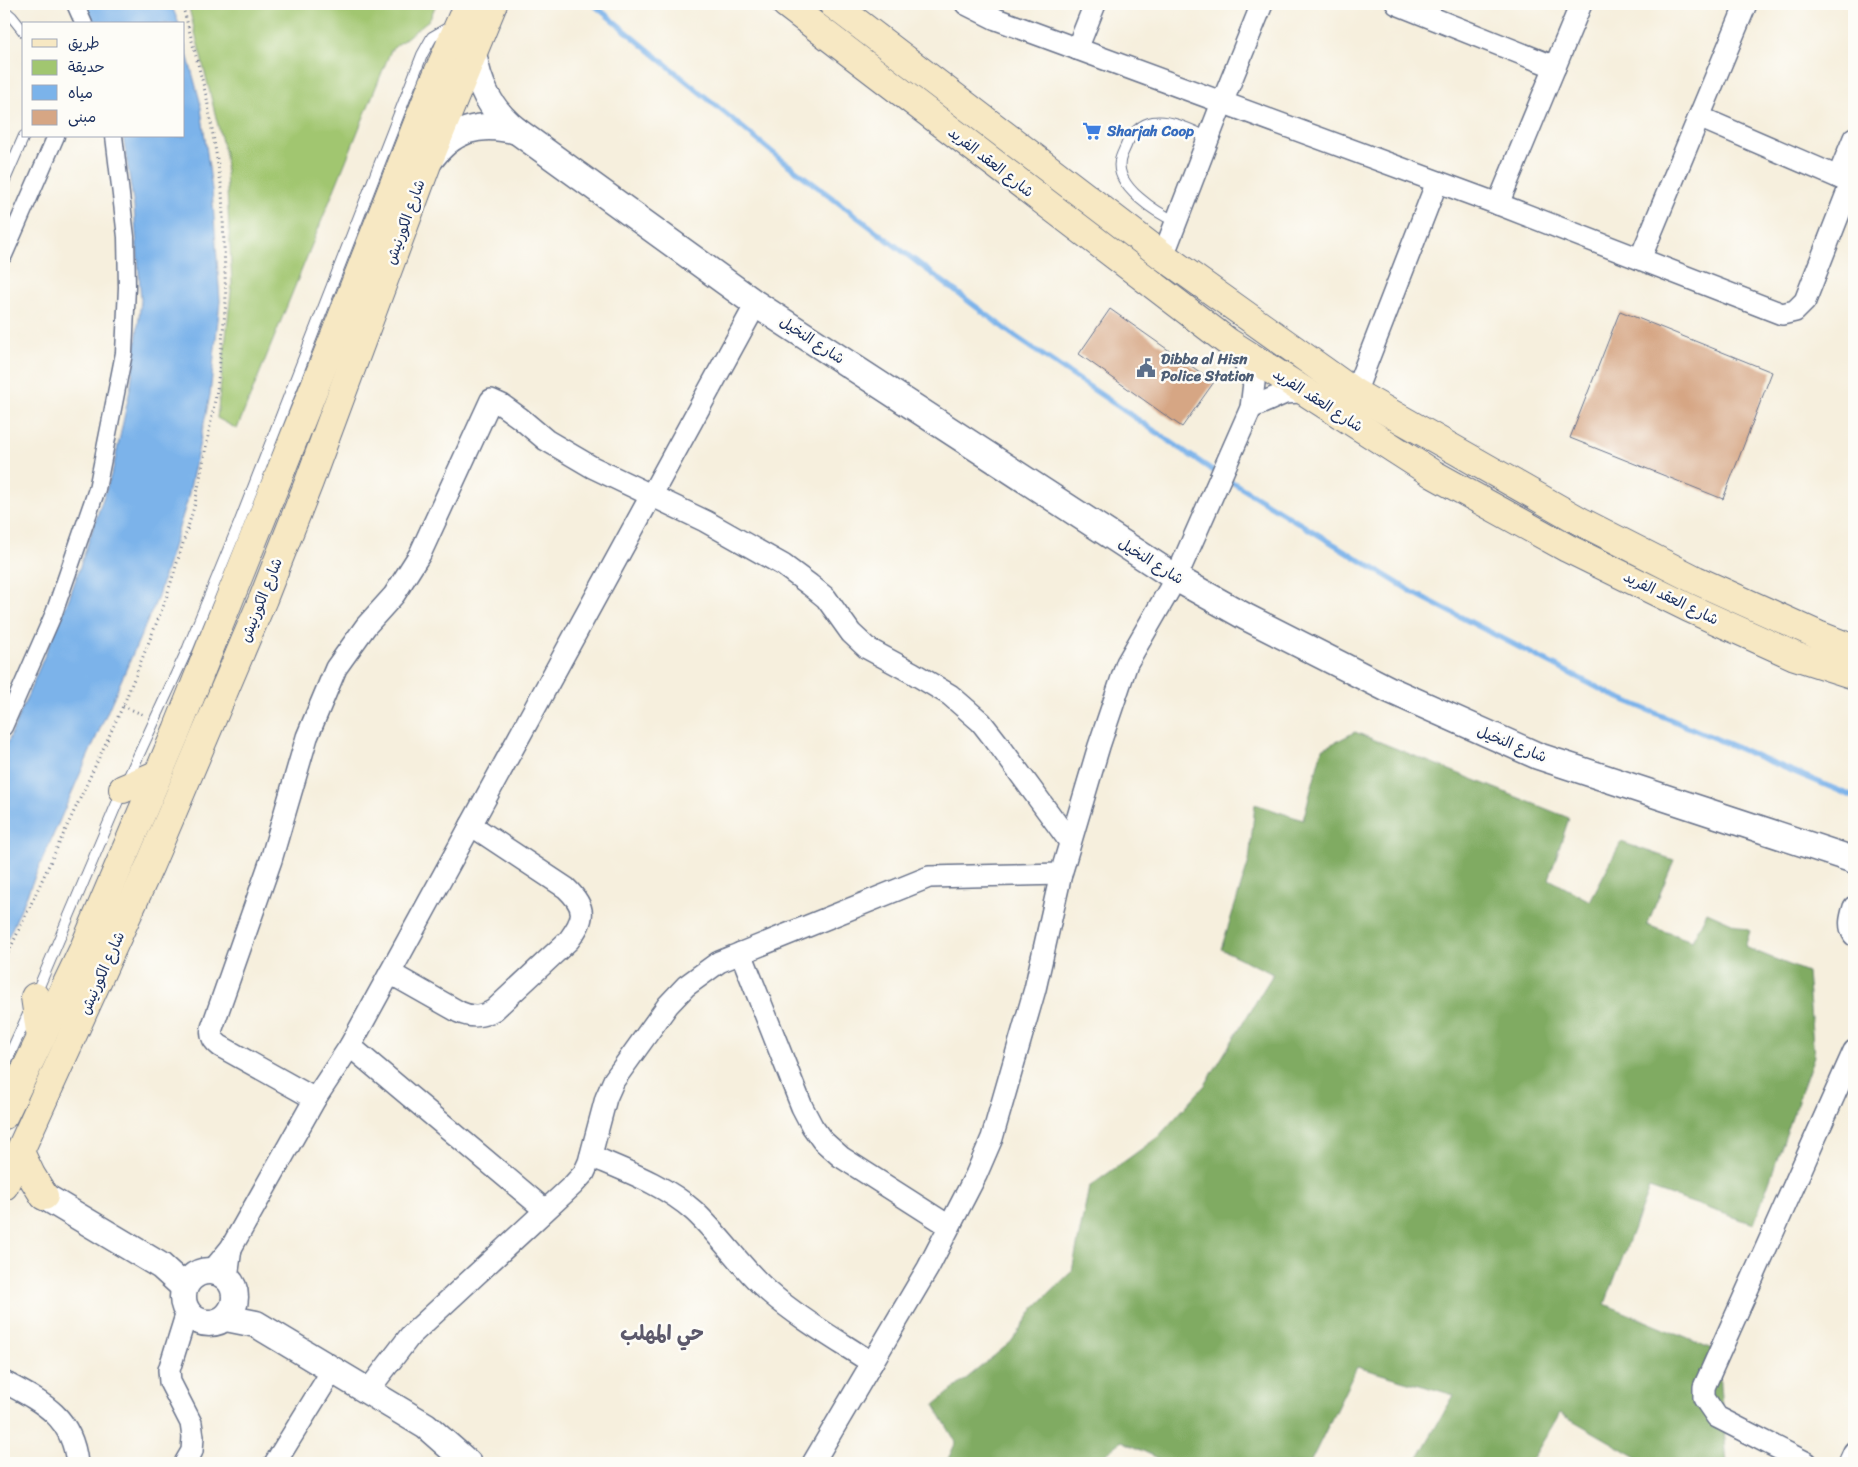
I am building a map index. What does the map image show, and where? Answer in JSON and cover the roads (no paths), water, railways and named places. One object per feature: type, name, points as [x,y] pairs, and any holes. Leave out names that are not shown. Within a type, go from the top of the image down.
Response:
[{"type":"main road","name":"شارع الكورنيش","points":[[4,1186],[146,873],[262,599],[308,482],[427,164],[493,4]]},
{"type":"main road","name":"شارع العقد الفريد","points":[[786,4],[1228,342],[1433,474],[1567,548],[1689,608],[1795,656],[1854,675]]},
{"type":"main road","name":"شارع العقد الفريد","points":[[844,7],[1163,256],[1355,394],[1607,535],[1696,580],[1818,635],[1854,649]]},
{"type":"main road","name":"شارع الكورنيش","points":[[4,1115],[84,948],[158,774],[336,333],[431,90],[465,12]]},
{"type":"main road","points":[[124,789],[158,774]]},
{"type":"main road","points":[[35,997],[41,1038]]},
{"type":"main road","points":[[20,1152],[44,1196]]},
{"type":"main road","points":[[4,1197],[20,1194],[44,1196]]},
{"type":"street","points":[[75,4],[83,22]]},
{"type":"street","points":[[966,4],[996,19],[1498,204],[1782,314],[1795,311],[1805,301],[1848,181],[1854,138]]},
{"type":"street","points":[[1077,49],[1095,4]]},
{"type":"street","points":[[1163,256],[1262,4]]},
{"type":"street","points":[[1498,204],[1582,4]]},
{"type":"street","points":[[1640,259],[1746,4]]},
{"type":"street","points":[[1410,6],[1555,67]]},
{"type":"street","name":"شارع النخيل","points":[[473,52],[479,82],[486,96],[505,121],[517,131],[756,304],[1176,578],[1318,655],[1463,724],[1538,756],[1854,860]]},
{"type":"street","points":[[1699,117],[1848,181]]},
{"type":"street","name":"شارع النخيل","points":[[427,164],[437,149],[450,138],[466,130],[483,126],[500,126],[517,131]]},
{"type":"street","points":[[4,255],[55,138]]},
{"type":"street","points":[[4,727],[54,613],[78,549],[97,489],[124,353],[126,237],[114,138]]},
{"type":"street","points":[[1355,394],[1437,182]]},
{"type":"street","points":[[185,1463],[192,1451],[194,1437],[191,1423],[170,1382],[169,1370],[178,1344],[315,1099],[350,1046],[756,304]]},
{"type":"street","points":[[813,1463],[928,1268],[976,1175],[992,1138],[1035,989],[1070,842],[1127,663],[1176,578],[1251,408],[1254,383],[1243,360],[1228,342]]},
{"type":"street","points":[[1251,408],[1284,393],[1300,392],[1317,399]]},
{"type":"street","points":[[315,1099],[220,1046],[214,1041],[211,1034],[271,860],[306,737],[336,668],[366,626],[394,595],[420,554],[491,400],[502,405],[546,440],[592,467],[704,521],[783,565],[826,598],[851,633],[868,648],[913,672],[950,695],[981,722],[1070,842]]},
{"type":"street","points":[[390,973],[467,1016],[484,1015],[494,1010],[528,979],[569,940],[577,929],[582,919],[580,906],[576,898],[566,888],[471,825]]},
{"type":"street","points":[[368,1392],[410,1336],[584,1173],[606,1098],[614,1080],[668,1005],[686,986],[719,962],[928,877],[1061,874]]},
{"type":"street","points":[[1854,907],[1850,923],[1854,935]]},
{"type":"street","points":[[741,953],[798,1099],[812,1126],[822,1140],[841,1157],[949,1226]]},
{"type":"street","points":[[350,1046],[545,1210]]},
{"type":"street","points":[[1807,1463],[1717,1416],[1704,1398],[1704,1387],[1854,1051]]},
{"type":"street","points":[[590,1156],[635,1174],[693,1210],[768,1291],[798,1314],[872,1363]]},
{"type":"street","points":[[44,1196],[206,1291],[332,1371],[426,1426],[468,1463]]},
{"type":"street","points":[[206,1291],[210,1324],[226,1318],[256,1324]]},
{"type":"street","points":[[275,1463],[332,1371]]},
{"type":"street","points":[[4,1382],[45,1405],[60,1418],[69,1433],[76,1452],[77,1463]]},
{"type":"street","points":[[1849,1463],[1854,1452]]},
{"type":"lane","points":[[4,10],[22,30]]},
{"type":"lane","points":[[4,1067],[124,789],[188,648],[422,55],[432,37],[465,12]]},
{"type":"lane","points":[[1177,222],[1162,215],[1130,188],[1123,180],[1120,161],[1130,138],[1140,128],[1153,122],[1165,122],[1180,126],[1208,138]]},
{"type":"lane","points":[[4,182],[23,138]]},
{"type":"water","points":[[85,4],[171,4],[178,22],[92,22]]},
{"type":"water","points":[[185,47],[200,101],[212,190],[220,301],[210,395],[187,502],[157,599],[4,947],[4,751],[70,596],[113,469],[131,385],[141,300],[134,207],[123,138],[185,138]]},
{"type":"waterway","points":[[593,4],[778,157],[1016,337],[1209,468],[1414,593],[1610,694],[1854,797]]},
{"type":"place","name":"Sharjah Coop","points":[[1092,131]]},
{"type":"place","name":"Dibba al Hisn Police Station","points":[[1146,368]]},
{"type":"district","name":"حي المهلب","points":[[662,1333]]}]
